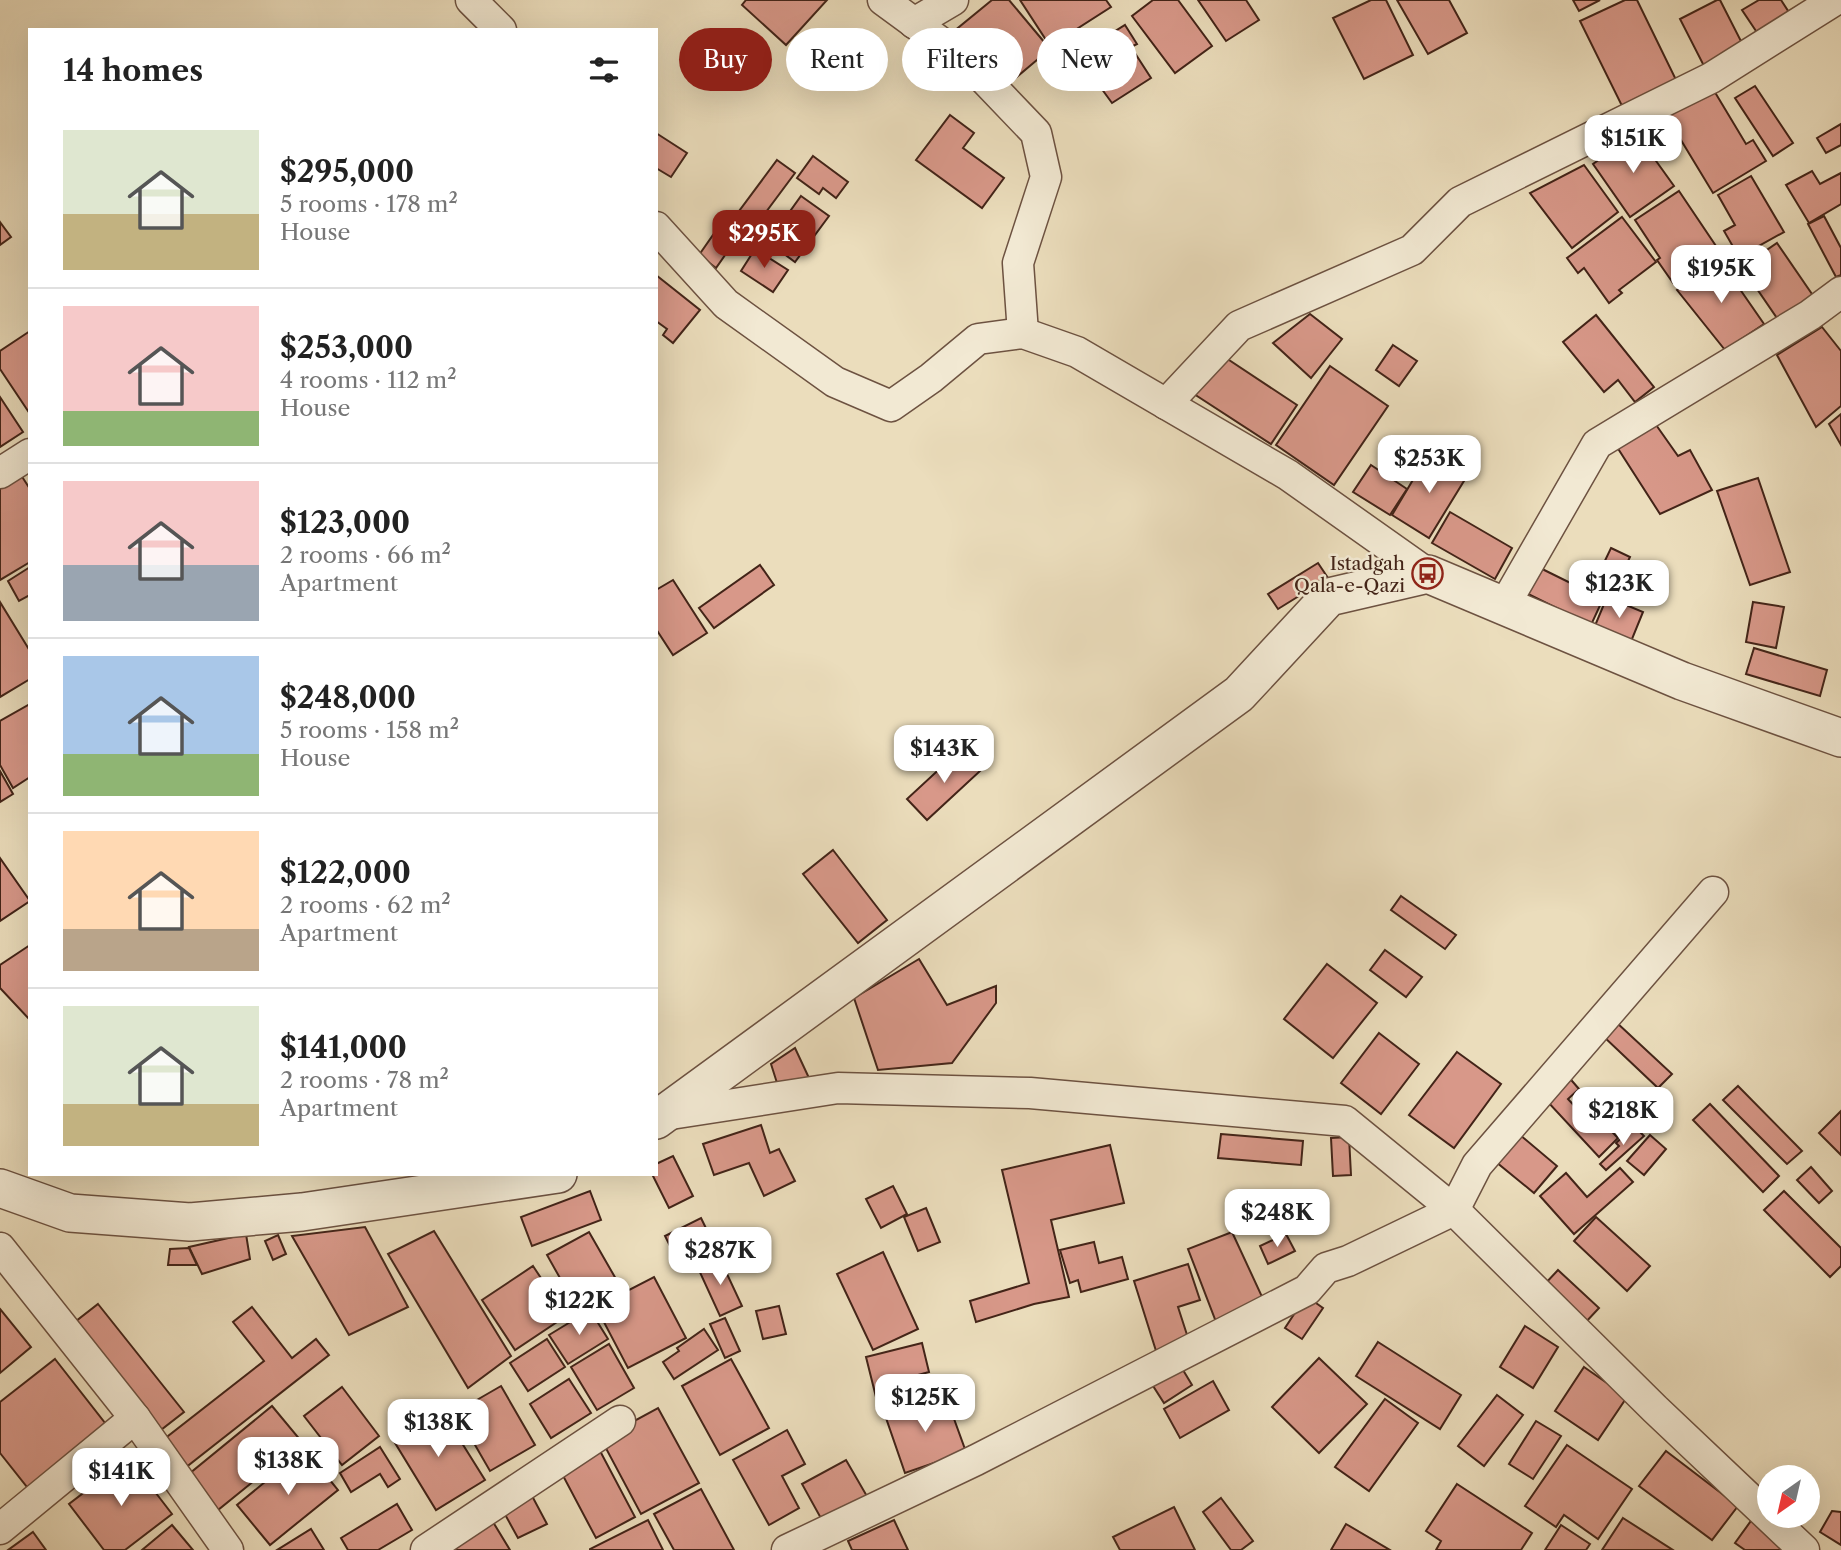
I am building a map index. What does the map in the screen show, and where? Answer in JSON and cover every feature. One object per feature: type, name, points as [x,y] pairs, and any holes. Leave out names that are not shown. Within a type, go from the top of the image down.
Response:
[{"type":"street","points":[[471,0],[499,28]]},
{"type":"street","points":[[883,0],[969,63],[1036,133],[1046,177],[1018,263],[1023,333]]},
{"type":"street","points":[[914,23],[953,0]]},
{"type":"street","points":[[1166,404],[1239,326],[1412,250],[1460,202],[1712,78],[1835,0]]},
{"type":"street","points":[[658,229],[726,304],[835,382],[891,406],[931,378],[978,339],[1023,333],[1077,352],[1289,475],[1428,574],[1682,681],[1841,738]]},
{"type":"street","points":[[1504,606],[1597,444],[1810,314],[1841,292]]},
{"type":"street","points":[[0,473],[28,455]]},
{"type":"street","points":[[660,1117],[1240,694],[1329,597],[1428,574]]},
{"type":"street","points":[[787,1550],[976,1460],[1307,1290],[1326,1268],[1348,1261],[1454,1210],[1477,1165],[1713,892]]},
{"type":"street","points":[[660,1117],[838,1087],[1030,1093],[1345,1121],[1454,1210],[1655,1409],[1804,1550]]},
{"type":"street","points":[[0,1188],[71,1213],[190,1222],[302,1212],[545,1176]]},
{"type":"street","points":[[0,1248],[135,1418],[228,1550]]},
{"type":"street","points":[[0,1529],[135,1418]]},
{"type":"street","points":[[426,1550],[620,1421]]},
{"type":"building","points":[[746,0],[827,0],[801,28],[786,28],[786,45],[772,32],[772,28],[767,28],[742,5]]},
{"type":"building","points":[[992,0],[1009,0],[1037,33],[1037,60],[1023,72],[1023,28],[958,28]]},
{"type":"building","points":[[1020,0],[1106,0],[1111,7],[1078,28],[1038,28]]},
{"type":"building","points":[[1153,0],[1178,0],[1212,46],[1175,73],[1132,16]]},
{"type":"building","points":[[1198,0],[1246,0],[1259,20],[1226,41]]},
{"type":"building","points":[[1371,0],[1386,0],[1413,55],[1364,79],[1333,18]]},
{"type":"building","points":[[1397,0],[1449,0],[1467,33],[1428,54]]},
{"type":"building","points":[[1573,0],[1600,0],[1579,11]]},
{"type":"building","points":[[1625,0],[1637,0],[1680,88],[1626,114],[1580,21]]},
{"type":"building","points":[[1720,0],[1744,47],[1705,68],[1680,19]]},
{"type":"building","points":[[1759,0],[1781,0],[1792,17],[1760,37],[1742,10]]},
{"type":"building","points":[[1137,56],[1151,78],[1137,87]]},
{"type":"building","points":[[1755,86],[1793,143],[1773,156],[1735,98]]},
{"type":"building","points":[[1713,89],[1746,144],[1753,140],[1766,161],[1713,193],[1667,117]]},
{"type":"building","points":[[1103,91],[1131,91],[1112,103]]},
{"type":"building","points":[[950,115],[974,133],[963,148],[1004,178],[982,208],[916,160]]},
{"type":"building","points":[[1841,124],[1841,145],[1826,153],[1817,138]]},
{"type":"building","points":[[1636,133],[1674,186],[1630,217],[1593,164]]},
{"type":"building","points":[[658,134],[687,153],[671,177],[658,169]]},
{"type":"building","points":[[813,156],[848,182],[836,198],[823,188],[819,194],[797,178]]},
{"type":"building","points":[[777,160],[795,173],[737,251],[719,238]]},
{"type":"building","points":[[1584,165],[1618,212],[1572,248],[1530,193]]},
{"type":"building","points":[[1812,171],[1820,184],[1841,173],[1841,204],[1809,223],[1786,185]]},
{"type":"building","points":[[1751,176],[1784,232],[1739,257],[1724,231],[1735,225],[1718,195]]},
{"type":"building","points":[[1679,191],[1720,252],[1673,283],[1635,220]]},
{"type":"building","points":[[801,196],[829,216],[795,262],[768,242]]},
{"type":"building","points":[[1824,216],[1841,248],[1841,275],[1836,277],[1808,224]]},
{"type":"building","points":[[1622,217],[1656,262],[1619,290],[1622,293],[1609,303],[1584,268],[1578,273],[1567,258]]},
{"type":"building","points":[[0,222],[11,237],[0,245]]},
{"type":"building","points":[[713,235],[730,248],[716,268],[699,255]]},
{"type":"building","points":[[1777,243],[1814,297],[1779,321],[1742,267]]},
{"type":"building","points":[[755,249],[788,270],[773,292],[741,271]]},
{"type":"building","points":[[1719,259],[1764,324],[1725,350],[1677,290]]},
{"type":"building","points":[[658,277],[700,310],[673,343],[663,335],[667,329],[658,322]]},
{"type":"building","points":[[1310,314],[1342,339],[1311,378],[1273,343]]},
{"type":"building","points":[[1596,315],[1654,387],[1635,402],[1618,380],[1604,392],[1563,342]]},
{"type":"building","points":[[1822,327],[1841,351],[1841,406],[1816,427],[1777,355]]},
{"type":"building","points":[[28,332],[28,411],[0,369],[0,351]]},
{"type":"building","points":[[1393,345],[1417,361],[1399,386],[1376,370]]},
{"type":"building","points":[[1220,354],[1297,405],[1271,444],[1194,394]]},
{"type":"building","points":[[1330,366],[1388,406],[1334,485],[1276,445]]},
{"type":"building","points":[[0,397],[23,432],[0,447]]},
{"type":"building","points":[[1841,414],[1841,445],[1829,424]]},
{"type":"building","points":[[1654,422],[1678,456],[1690,450],[1712,490],[1660,514],[1617,447]]},
{"type":"building","points":[[1429,453],[1467,476],[1429,538],[1392,515]]},
{"type":"building","points":[[1371,465],[1407,489],[1390,515],[1353,492]]},
{"type":"building","points":[[19,472],[28,486],[28,563],[0,580],[0,483]]},
{"type":"building","points":[[1758,478],[1790,572],[1750,585],[1717,491]]},
{"type":"building","points":[[1450,512],[1512,548],[1495,579],[1432,543]]},
{"type":"building","points":[[1611,548],[1630,557],[1619,580],[1600,571]]},
{"type":"building","points":[[1318,563],[1328,578],[1278,609],[1268,594]]},
{"type":"building","points":[[1530,563],[1603,599],[1591,625],[1518,589]]},
{"type":"building","points":[[760,565],[774,585],[714,628],[699,608]]},
{"type":"building","points":[[28,568],[28,596],[19,601],[8,581]]},
{"type":"building","points":[[673,580],[707,633],[673,655],[658,632],[658,589]]},
{"type":"building","points":[[1607,597],[1643,612],[1630,644],[1594,628]]},
{"type":"building","points":[[0,602],[28,648],[28,680],[0,697]]},
{"type":"building","points":[[1753,602],[1784,607],[1776,648],[1746,642]]},
{"type":"building","points":[[1754,648],[1827,670],[1820,696],[1746,674]]},
{"type":"building","points":[[28,705],[28,778],[13,788],[0,765],[0,721]]},
{"type":"building","points":[[960,750],[980,771],[927,820],[907,799]]},
{"type":"building","points":[[0,771],[13,794],[0,802]]},
{"type":"building","points":[[833,850],[887,920],[858,943],[803,874]]},
{"type":"building","points":[[0,858],[28,898],[28,902],[0,921]]},
{"type":"building","points":[[1401,896],[1456,935],[1445,949],[1391,910]]},
{"type":"building","points":[[28,946],[28,1018],[0,988],[0,965]]},
{"type":"building","points":[[1385,950],[1422,977],[1406,997],[1370,970]]},
{"type":"building","points":[[919,959],[947,1005],[996,986],[996,1003],[952,1063],[878,1070],[854,998]]},
{"type":"building","points":[[1327,964],[1377,1003],[1333,1058],[1284,1019]]},
{"type":"building","points":[[1616,1022],[1672,1074],[1658,1088],[1603,1036]]},
{"type":"building","points":[[1379,1033],[1419,1064],[1381,1114],[1341,1083]]},
{"type":"building","points":[[795,1048],[809,1078],[777,1083],[771,1064]]},
{"type":"building","points":[[1457,1052],[1501,1084],[1454,1148],[1409,1115]]},
{"type":"building","points":[[1566,1074],[1579,1089],[1568,1099],[1593,1126],[1600,1119],[1618,1138],[1599,1157],[1546,1100]]},
{"type":"building","points":[[1738,1086],[1802,1151],[1787,1164],[1723,1100]]},
{"type":"building","points":[[1710,1104],[1779,1176],[1763,1192],[1693,1120]]},
{"type":"building","points":[[1841,1111],[1841,1155],[1819,1133]]},
{"type":"building","points":[[761,1125],[770,1153],[779,1149],[795,1181],[764,1196],[749,1163],[714,1175],[703,1144]]},
{"type":"building","points":[[1634,1126],[1644,1136],[1606,1170],[1600,1164],[1619,1146],[1616,1143]]},
{"type":"building","points":[[1513,1129],[1557,1166],[1534,1193],[1490,1157]]},
{"type":"building","points":[[1221,1134],[1303,1141],[1301,1165],[1218,1158]]},
{"type":"building","points":[[1650,1135],[1666,1149],[1644,1175],[1627,1161]]},
{"type":"building","points":[[1349,1137],[1351,1175],[1333,1176],[1331,1138]]},
{"type":"building","points":[[1110,1145],[1124,1203],[1051,1220],[1069,1297],[1034,1304],[976,1322],[970,1301],[1029,1283],[1002,1170]]},
{"type":"building","points":[[673,1156],[693,1196],[669,1208],[653,1176],[658,1176],[658,1163]]},
{"type":"building","points":[[1811,1167],[1832,1191],[1819,1203],[1797,1180]]},
{"type":"building","points":[[1620,1168],[1633,1182],[1574,1234],[1540,1196],[1566,1173],[1587,1197]]},
{"type":"building","points":[[893,1186],[907,1214],[881,1228],[866,1199]]},
{"type":"building","points":[[590,1191],[601,1220],[532,1246],[521,1217]]},
{"type":"building","points":[[1784,1191],[1841,1248],[1841,1266],[1830,1277],[1764,1210]]},
{"type":"building","points":[[926,1208],[940,1242],[918,1251],[904,1217]]},
{"type":"building","points":[[1596,1217],[1650,1266],[1627,1291],[1574,1241]]},
{"type":"building","points":[[701,1218],[717,1251],[692,1264],[683,1247],[673,1252],[665,1236]]},
{"type":"building","points":[[365,1227],[408,1307],[349,1335],[292,1236]]},
{"type":"building","points":[[434,1231],[511,1356],[468,1388],[388,1254]]},
{"type":"building","points":[[589,1232],[620,1286],[578,1310],[547,1255]]},
{"type":"building","points":[[1232,1232],[1264,1301],[1218,1327],[1188,1249]]},
{"type":"building","points":[[246,1234],[250,1259],[202,1274],[189,1247]]},
{"type":"building","points":[[1286,1234],[1295,1251],[1268,1264],[1260,1246]]},
{"type":"building","points":[[278,1235],[286,1254],[273,1260],[265,1241]]},
{"type":"building","points":[[1094,1242],[1099,1263],[1122,1257],[1128,1279],[1081,1292],[1078,1280],[1070,1283],[1060,1250]]},
{"type":"building","points":[[189,1248],[197,1265],[168,1265],[170,1249]]},
{"type":"building","points":[[883,1252],[918,1329],[873,1350],[837,1274]]},
{"type":"building","points":[[720,1259],[742,1306],[720,1316],[698,1268]]},
{"type":"building","points":[[1188,1264],[1200,1300],[1178,1307],[1190,1344],[1157,1354],[1134,1281]]},
{"type":"building","points":[[533,1266],[566,1316],[515,1350],[482,1300]]},
{"type":"building","points":[[1558,1270],[1599,1308],[1584,1324],[1543,1286]]},
{"type":"building","points":[[654,1277],[686,1338],[628,1368],[596,1307]]},
{"type":"building","points":[[1306,1296],[1323,1308],[1302,1339],[1285,1328]]},
{"type":"building","points":[[98,1304],[184,1412],[157,1433],[71,1325]]},
{"type":"building","points":[[779,1306],[786,1334],[763,1339],[756,1311]]},
{"type":"building","points":[[252,1307],[292,1358],[316,1339],[329,1355],[185,1468],[163,1440],[264,1361],[233,1322]]},
{"type":"building","points":[[0,1309],[31,1347],[0,1373]]},
{"type":"building","points":[[590,1310],[608,1339],[568,1364],[549,1335]]},
{"type":"building","points":[[725,1318],[740,1351],[725,1358],[710,1324]]},
{"type":"building","points":[[1525,1326],[1558,1347],[1533,1388],[1500,1367]]},
{"type":"building","points":[[704,1329],[718,1350],[674,1379],[663,1362],[679,1351],[677,1348]]},
{"type":"building","points":[[547,1339],[565,1367],[528,1391],[510,1363]]},
{"type":"building","points":[[1378,1342],[1461,1395],[1440,1429],[1356,1376]]},
{"type":"building","points":[[922,1343],[929,1372],[896,1381],[899,1396],[877,1401],[866,1357]]},
{"type":"building","points":[[609,1344],[634,1388],[597,1410],[571,1367]]},
{"type":"building","points":[[1319,1358],[1367,1404],[1319,1453],[1272,1407]]},
{"type":"building","points":[[55,1359],[105,1423],[64,1465],[31,1492],[0,1453],[0,1402]]},
{"type":"building","points":[[731,1359],[769,1428],[720,1455],[682,1386]]},
{"type":"building","points":[[1177,1360],[1192,1385],[1164,1403],[1148,1378]]},
{"type":"building","points":[[1584,1367],[1627,1397],[1598,1440],[1555,1411]]},
{"type":"building","points":[[569,1379],[591,1413],[551,1438],[530,1404]]},
{"type":"building","points":[[1213,1381],[1229,1410],[1180,1438],[1164,1409]]},
{"type":"building","points":[[501,1386],[535,1445],[490,1471],[456,1412]]},
{"type":"building","points":[[342,1387],[379,1436],[342,1465],[304,1416]]},
{"type":"building","points":[[945,1394],[966,1452],[905,1473],[885,1415]]},
{"type":"building","points":[[1497,1395],[1523,1415],[1484,1466],[1458,1446]]},
{"type":"building","points":[[1385,1399],[1418,1423],[1369,1491],[1335,1467]]},
{"type":"building","points":[[272,1406],[302,1442],[218,1510],[189,1474]]},
{"type":"building","points":[[440,1408],[485,1480],[436,1510],[392,1438]]},
{"type":"building","points":[[658,1408],[699,1483],[641,1514],[601,1439]]},
{"type":"building","points":[[1536,1421],[1561,1436],[1533,1479],[1509,1464]]},
{"type":"building","points":[[787,1430],[805,1464],[782,1476],[799,1508],[769,1525],[733,1460]]},
{"type":"building","points":[[1567,1445],[1632,1489],[1598,1539],[1564,1515],[1556,1527],[1525,1506]]},
{"type":"building","points":[[380,1447],[400,1479],[388,1487],[380,1474],[351,1492],[340,1473]]},
{"type":"building","points":[[305,1449],[338,1490],[270,1545],[237,1505]]},
{"type":"building","points":[[599,1449],[635,1517],[596,1538],[560,1470]]},
{"type":"building","points":[[1666,1451],[1738,1506],[1712,1540],[1639,1486]]},
{"type":"building","points":[[129,1458],[172,1514],[125,1550],[104,1550],[69,1504]]},
{"type":"building","points":[[846,1460],[868,1498],[823,1522],[802,1484]]},
{"type":"building","points":[[1457,1484],[1532,1533],[1521,1550],[1436,1550],[1441,1541],[1426,1531]]},
{"type":"building","points":[[701,1489],[734,1550],[674,1550],[654,1514]]},
{"type":"building","points":[[531,1494],[547,1524],[518,1538],[502,1509]]},
{"type":"building","points":[[1221,1498],[1253,1541],[1241,1550],[1231,1550],[1203,1512]]},
{"type":"building","points":[[397,1504],[412,1530],[378,1550],[348,1550],[341,1538]]},
{"type":"building","points":[[1174,1507],[1195,1550],[1120,1550],[1113,1537]]},
{"type":"building","points":[[1832,1511],[1841,1512],[1841,1545],[1820,1532]]},
{"type":"building","points":[[1623,1518],[1673,1550],[1602,1550]]},
{"type":"building","points":[[1753,1518],[1757,1521],[1757,1528],[1766,1528],[1796,1550],[1745,1550],[1735,1543]]},
{"type":"building","points":[[648,1520],[663,1550],[590,1550],[590,1549]]},
{"type":"building","points":[[894,1520],[908,1550],[852,1550],[848,1541]]},
{"type":"building","points":[[493,1522],[510,1550],[451,1550]]},
{"type":"building","points":[[1346,1524],[1390,1550],[1331,1550]]},
{"type":"building","points":[[172,1525],[193,1550],[142,1550]]},
{"type":"building","points":[[1561,1525],[1590,1544],[1586,1550],[1545,1550]]},
{"type":"building","points":[[311,1529],[324,1550],[277,1550]]},
{"type":"building","points":[[33,1532],[46,1550],[8,1550]]},
{"type":"place","name":"Istadgah Qala-e-Qazi","points":[[1428,574]]}]
